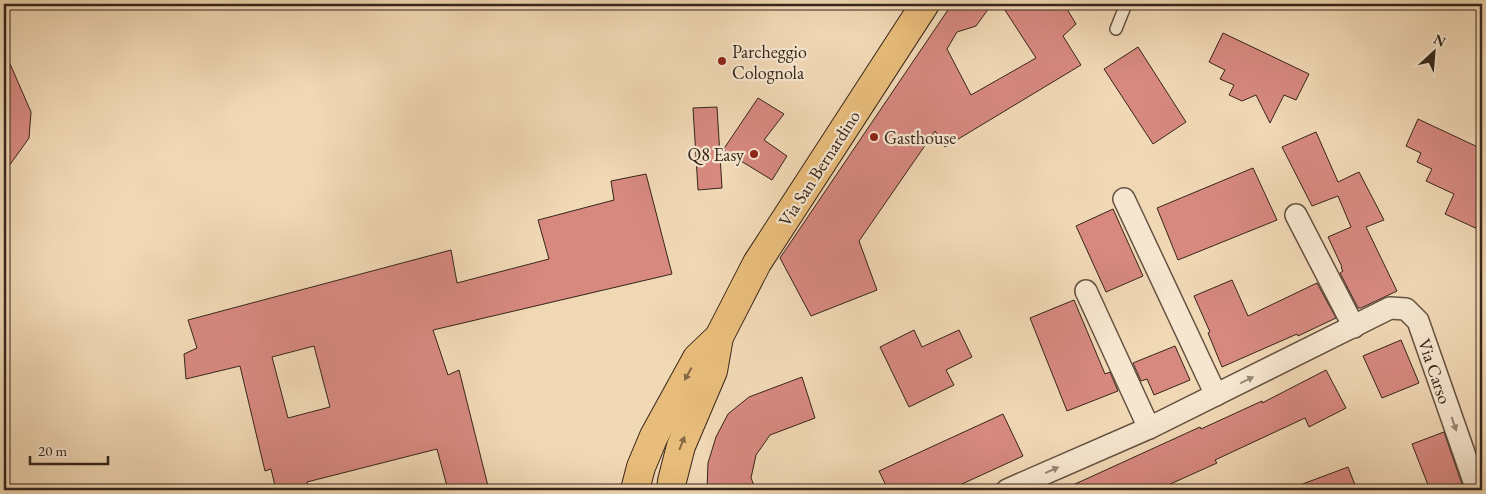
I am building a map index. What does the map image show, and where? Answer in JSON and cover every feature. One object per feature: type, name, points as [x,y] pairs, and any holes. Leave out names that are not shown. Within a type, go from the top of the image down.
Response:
[{"type":"main road","name":"Via San Bernardino","points":[[719,337],[757,264],[925,4]]},
{"type":"main road","points":[[634,490],[654,436],[693,365],[697,358],[719,337]]},
{"type":"main road","points":[[671,490],[681,446],[714,371],[719,337]]},
{"type":"street","points":[[1124,199],[1216,395]]},
{"type":"street","points":[[1296,215],[1354,327]]},
{"type":"street","points":[[1086,291],[1149,428]]},
{"type":"street","name":"Via Carso","points":[[1007,490],[1149,428],[1390,308],[1406,309],[1418,321],[1478,490]]},
{"type":"lane","points":[[1116,29],[1126,4]]},
{"type":"building","points":[[952,4],[992,4],[976,26],[957,32],[947,49],[971,95],[1036,58],[1001,4],[1064,4],[1076,24],[1063,36],[1081,65],[945,147],[935,131],[859,241],[877,290],[811,316],[780,258]]},
{"type":"building","points":[[1223,33],[1309,74],[1296,100],[1284,95],[1270,123],[1256,95],[1242,101],[1229,95],[1234,85],[1220,79],[1225,70],[1209,62]]},
{"type":"building","points":[[1138,47],[1186,122],[1153,144],[1104,69]]},
{"type":"building","points":[[4,50],[31,112],[29,138],[4,173]]},
{"type":"building","points":[[758,98],[784,114],[764,140],[787,156],[772,180],[723,150]]},
{"type":"building","points":[[717,107],[722,188],[698,190],[693,108]]},
{"type":"building","points":[[1418,119],[1482,149],[1482,231],[1445,214],[1454,194],[1426,181],[1432,169],[1417,162],[1421,153],[1406,146]]},
{"type":"building","points":[[1316,132],[1338,182],[1359,172],[1384,220],[1366,227],[1397,291],[1361,308],[1358,308],[1340,273],[1343,271],[1342,267],[1328,237],[1351,227],[1338,196],[1312,206],[1282,147]]},
{"type":"building","points":[[1253,168],[1277,220],[1178,260],[1157,208]]},
{"type":"building","points":[[646,174],[672,274],[433,330],[448,375],[459,370],[489,490],[448,490],[437,449],[307,482],[309,490],[276,490],[271,469],[265,471],[240,366],[186,379],[184,354],[197,348],[188,320],[451,250],[457,283],[549,259],[538,220],[614,200],[611,181]],"holes":[[[314,346],[330,407],[288,418],[272,357]]]},
{"type":"building","points":[[1113,209],[1143,276],[1106,292],[1076,226]]},
{"type":"building","points":[[1232,280],[1248,316],[1317,283],[1336,318],[1298,336],[1297,334],[1222,367],[1208,333],[1210,332],[1194,296]]},
{"type":"building","points":[[1074,300],[1105,374],[1110,372],[1118,391],[1067,411],[1030,318]]},
{"type":"building","points":[[914,330],[922,347],[959,330],[972,357],[946,370],[954,385],[909,407],[880,347]]},
{"type":"building","points":[[1401,340],[1419,383],[1382,398],[1363,356]]},
{"type":"building","points":[[1175,346],[1190,380],[1154,395],[1147,379],[1141,381],[1133,363]]},
{"type":"building","points":[[1326,370],[1346,408],[1309,427],[1305,418],[1215,460],[1217,463],[1157,490],[1062,490],[1200,427],[1201,429],[1262,401],[1262,403]]},
{"type":"building","points":[[802,377],[815,418],[770,435],[756,455],[751,478],[756,490],[707,490],[708,463],[716,437],[728,414],[749,397]]},
{"type":"building","points":[[1003,414],[1023,456],[949,490],[888,490],[879,471]]},
{"type":"building","points":[[1444,432],[1464,490],[1430,490],[1412,444]]},
{"type":"building","points":[[1348,467],[1357,490],[1292,490],[1292,488]]},
{"type":"place","name":"Parcheggio Colognola","points":[[722,61]]},
{"type":"place","name":"Gasthouse","points":[[874,137]]},
{"type":"place","name":"Q8 Easy","points":[[754,154]]}]
